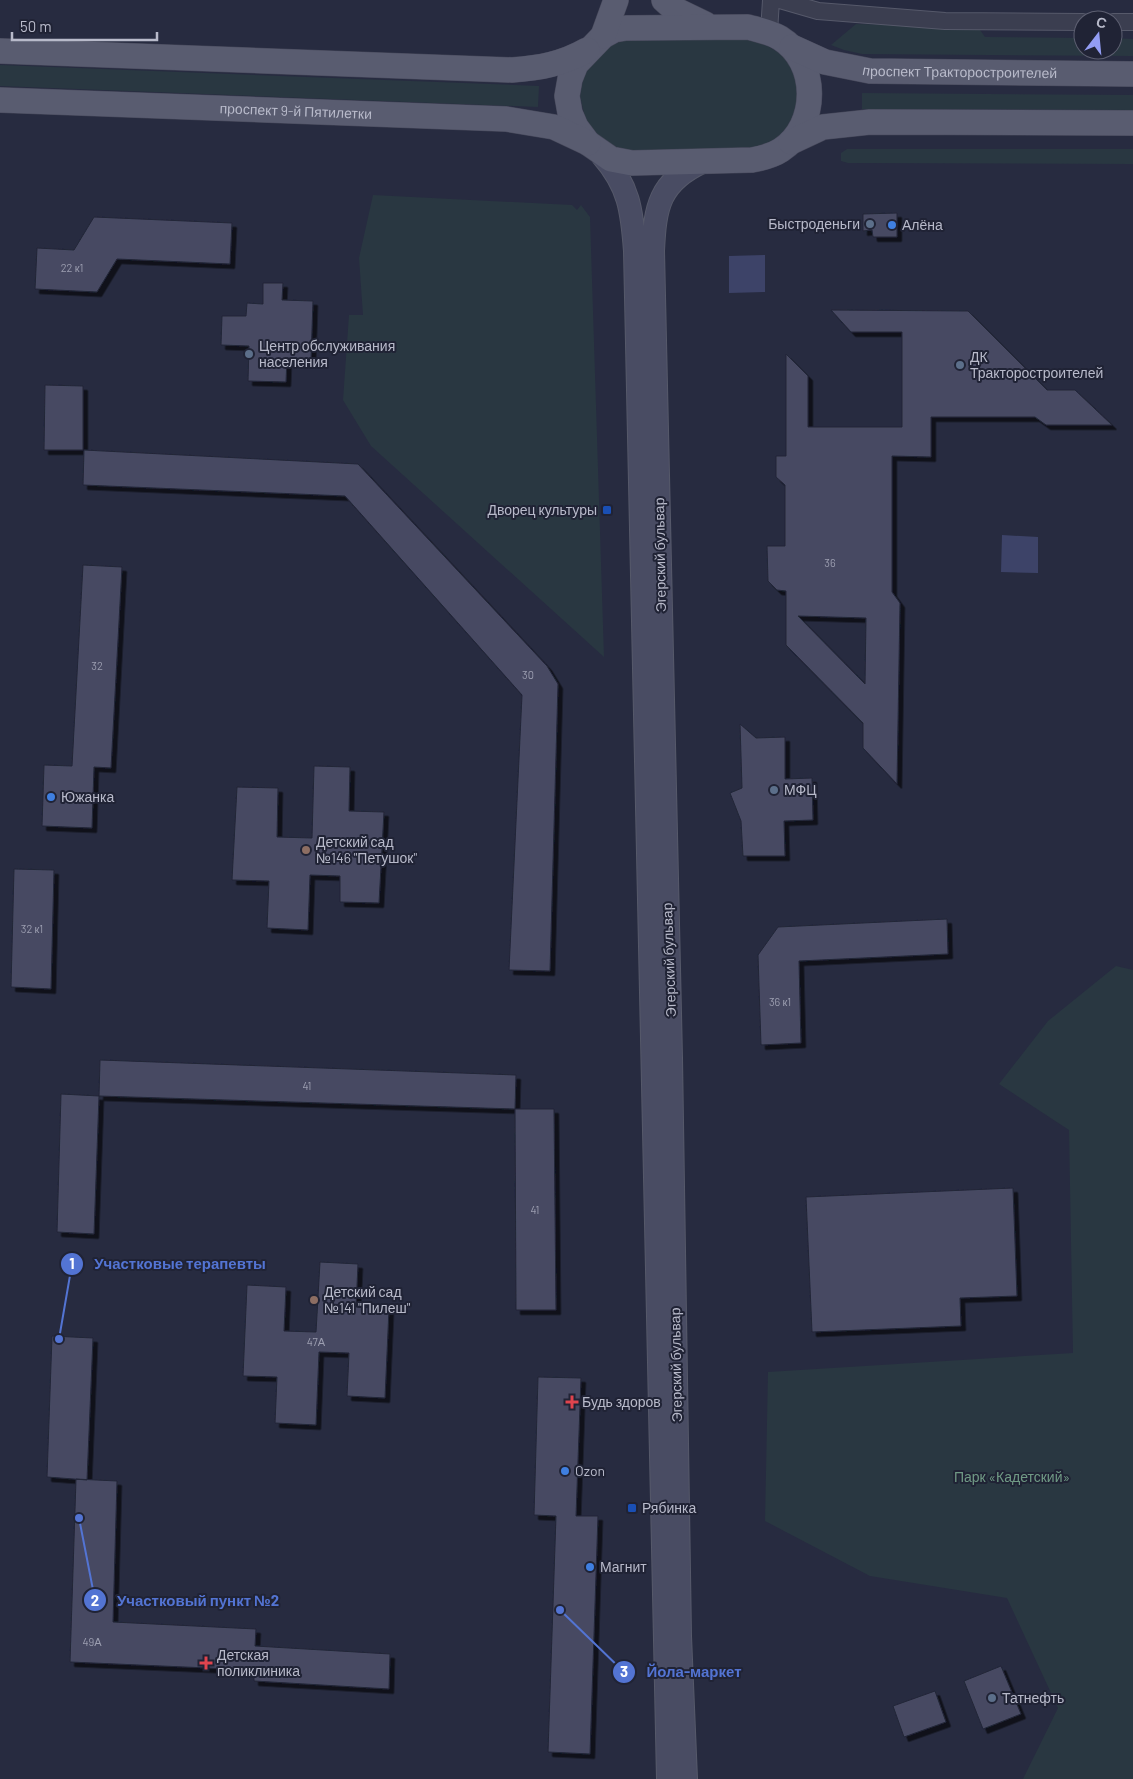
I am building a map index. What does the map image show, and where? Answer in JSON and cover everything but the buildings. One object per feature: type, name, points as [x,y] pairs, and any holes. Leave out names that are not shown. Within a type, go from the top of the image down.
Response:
[{"type":"main road","points":[[595,149],[570,113],[567,96],[570,79],[576,64],[595,43],[616,0]]},
{"type":"main road","points":[[664,0],[674,9],[712,26]]},
{"type":"main road","points":[[0,51],[512,70],[542,68],[566,61],[595,43],[626,28],[748,27],[769,32]]},
{"type":"main road","name":"проспект Тракторостроителей","points":[[769,32],[792,47],[825,62],[870,71],[1133,74]]},
{"type":"main road","points":[[791,142],[802,127],[807,114],[810,90],[806,70],[792,47]]},
{"type":"main road","name":"проспект 9-й Пятилетки","points":[[0,100],[506,119],[554,127],[595,149],[632,163],[752,160],[771,156],[791,142]]},
{"type":"main road","points":[[791,142],[823,127],[870,122],[1133,123]]},
{"type":"main road","name":"Эгерский бульвар","points":[[595,149],[624,184],[633,222],[641,446],[653,683]]},
{"type":"main road","name":"Эгерский бульвар","points":[[668,1779],[666,1341],[662,1058],[653,683],[654,232],[658,208],[667,187],[675,178],[702,162]]},
{"type":"main road","name":"Эгерский бульвар","points":[[666,1341],[686,1779]]},
{"type":"street","points":[[769,32],[771,0]]},
{"type":"street","points":[[780,0],[818,11],[925,20],[1073,22]]},
{"type":"green space","points":[[856,24],[978,27],[985,37],[1073,38],[1073,56],[862,54],[831,45]]},
{"type":"green space","points":[[1123,38],[1133,39],[1133,56],[1123,56]]},
{"type":"green space","points":[[627,39],[758,40],[781,54],[793,69],[798,88],[796,110],[784,133],[765,147],[626,154],[596,138],[585,118],[580,96],[584,74],[593,61],[609,46]]},
{"type":"green space","points":[[0,65],[539,86],[538,107],[0,86]]},
{"type":"green space","points":[[862,93],[1133,95],[1133,110],[862,109]]},
{"type":"green space","points":[[847,149],[1133,149],[1133,164],[848,163],[841,161],[841,153]]},
{"type":"green space","points":[[373,195],[572,205],[577,210],[581,205],[590,217],[604,657],[371,446],[343,400],[349,315],[363,315],[359,258]]},
{"type":"green space","name":"Парк «Кадетский»","points":[[1116,966],[1133,970],[1133,1779],[1023,1779],[1058,1708],[1007,1598],[870,1576],[765,1521],[768,1372],[1073,1353],[1069,1130],[999,1084],[1048,1021]]},
{"type":"water","points":[[765,255],[765,292],[729,293],[729,256]]},
{"type":"water","points":[[1002,535],[1038,537],[1038,573],[1001,572]]},
{"type":"place","name":"Быстроденьги","points":[[870,224]]},
{"type":"place","name":"Алёна","points":[[892,225]]},
{"type":"place","name":"Центр обслуживания населения","points":[[249,354]]},
{"type":"place","name":"ДК Тракторостроителей","points":[[960,365]]},
{"type":"place","name":"Дворец культуры","points":[[607,510]]},
{"type":"place","name":"МФЦ","points":[[774,790]]},
{"type":"place","name":"Южанка","points":[[51,797]]},
{"type":"place","name":"Детский сад №146 \"Петушок\"","points":[[306,850]]},
{"type":"place","name":"Детский сад №141 \"Пилеш\"","points":[[314,1300]]},
{"type":"place","name":"Участковые терапевты","points":[[59,1339]]},
{"type":"place","name":"Будь здоров","points":[[572,1402]]},
{"type":"place","name":"Ozon","points":[[565,1471]]},
{"type":"place","name":"Рябинка","points":[[632,1508]]},
{"type":"place","name":"Участковый пункт №2","points":[[79,1518]]},
{"type":"place","name":"Магнит","points":[[590,1567]]},
{"type":"place","name":"Йола-маркет","points":[[560,1610]]},
{"type":"place","name":"Детская поликлиника","points":[[206,1663]]},
{"type":"place","name":"Татнефть","points":[[992,1698]]}]
